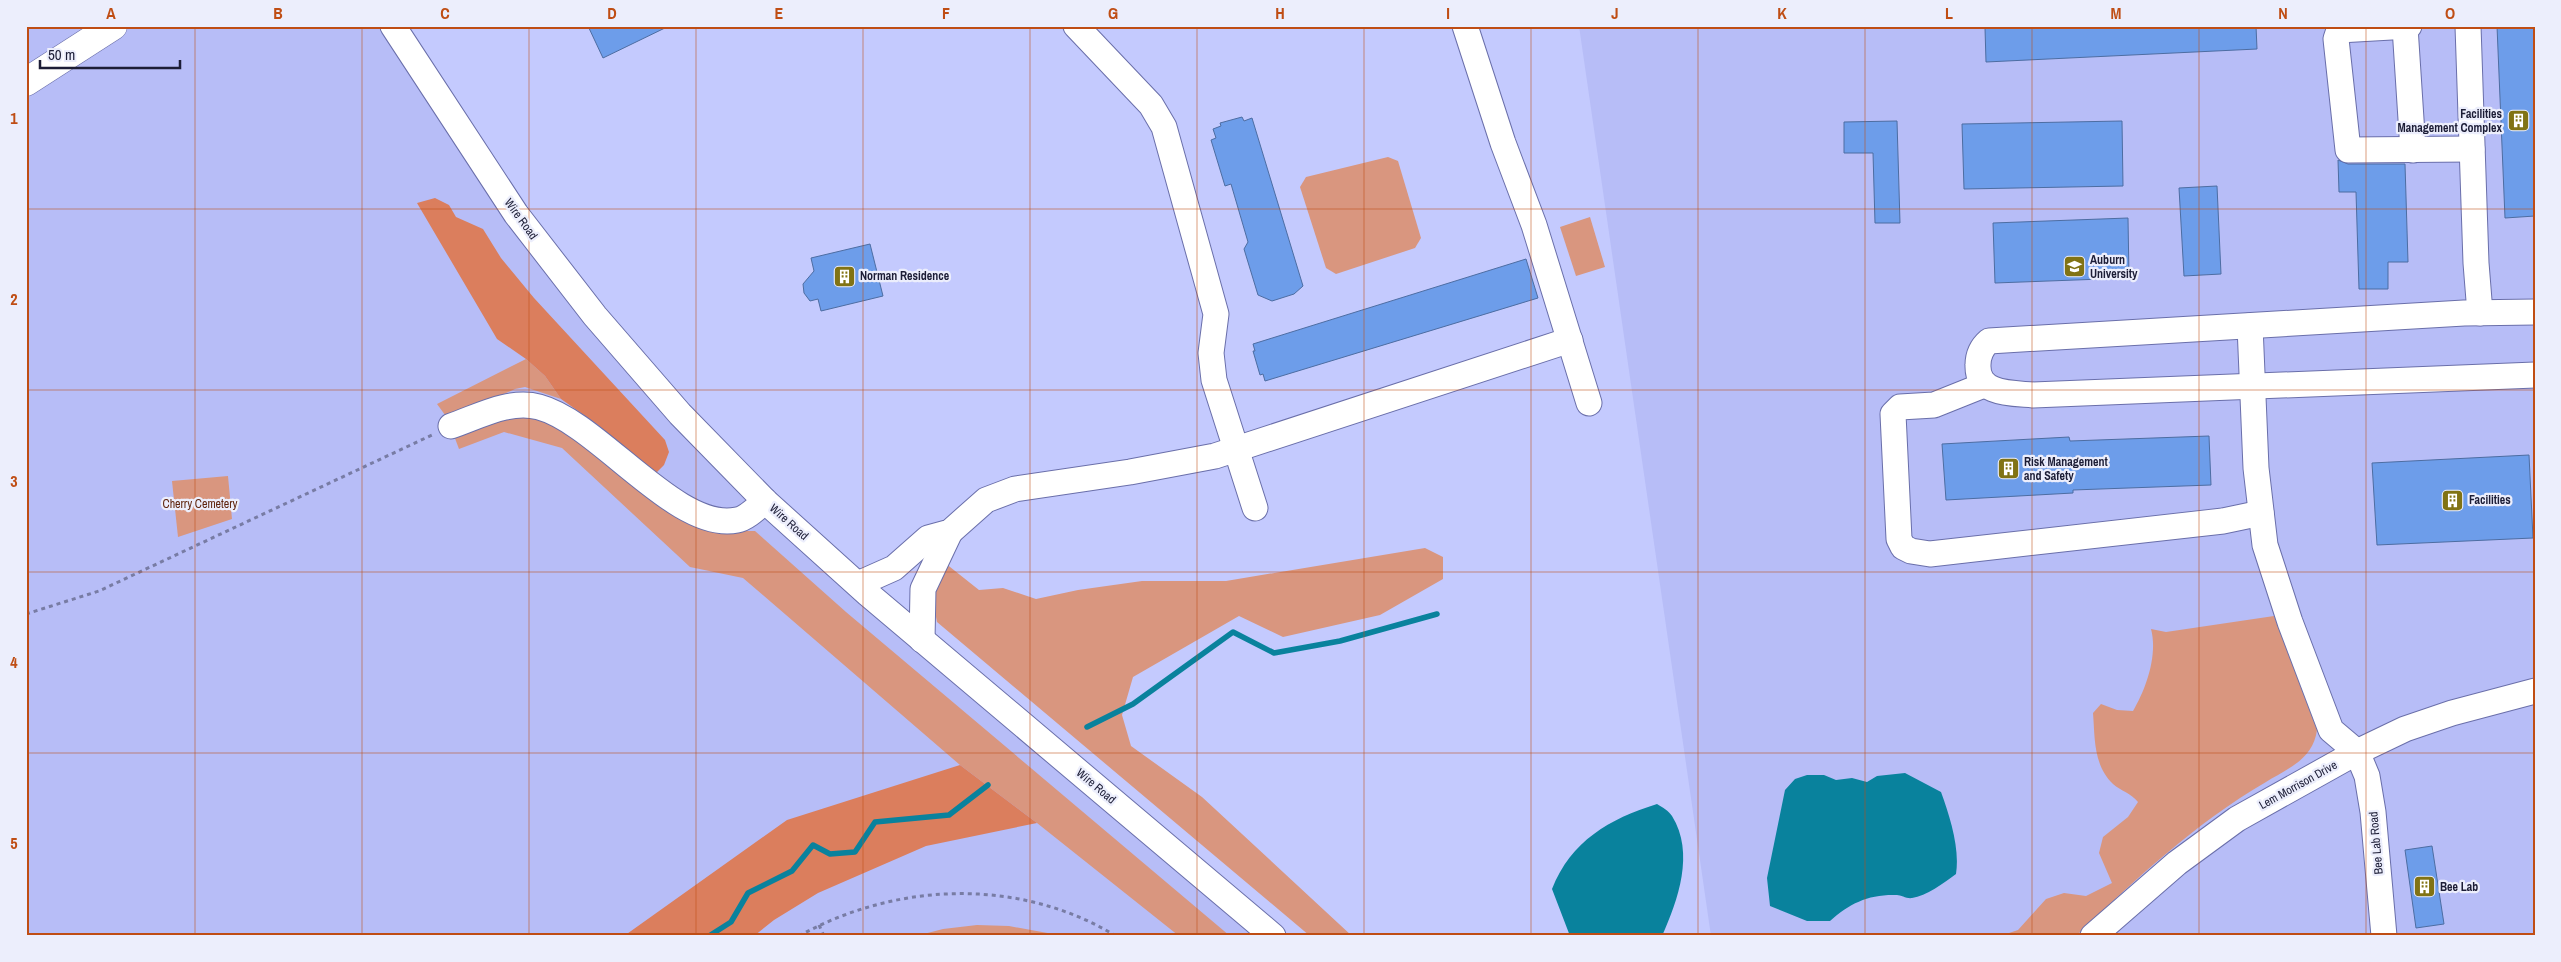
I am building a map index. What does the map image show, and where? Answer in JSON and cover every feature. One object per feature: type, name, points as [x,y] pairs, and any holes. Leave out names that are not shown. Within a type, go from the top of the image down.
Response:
[{"type":"main road","points":[[26,82],[113,26]]},
{"type":"street","name":"Wire Road","points":[[393,26],[516,214],[595,316],[680,414],[765,501],[858,584],[1273,936]]},
{"type":"street","points":[[1076,26],[1151,105],[1164,127],[1216,314],[1211,354],[1214,380],[1255,508]]},
{"type":"street","points":[[1464,26],[1503,143],[1534,225],[1589,403]]},
{"type":"street","points":[[2405,26],[2414,150]]},
{"type":"street","points":[[2410,26],[2339,30],[2336,39],[2348,150],[2472,149]]},
{"type":"street","points":[[2468,26],[2476,263],[2480,313]]},
{"type":"street","points":[[2535,312],[2480,313],[1989,341],[1984,345],[1978,362],[1978,373],[1984,385],[1996,391],[2033,395],[2535,375]]},
{"type":"street","points":[[2250,326],[2256,468],[2265,545],[2290,622],[2331,730],[2357,752]]},
{"type":"street","points":[[922,640],[923,589],[950,532],[986,500],[1016,489],[1175,465],[1215,456],[1236,447],[1570,340]]},
{"type":"street","points":[[1984,385],[1934,405],[1900,407],[1893,414],[1899,539],[1902,547],[1911,551],[1930,554],[2223,521],[2261,513]]},
{"type":"street","points":[[451,426],[513,404],[538,407],[567,419],[623,460],[677,505],[713,519],[738,520],[765,501]]},
{"type":"street","points":[[858,584],[894,568],[928,538],[950,532]]},
{"type":"street","name":"Lem Morrison Drive","points":[[2093,936],[2177,863],[2237,818],[2357,752],[2424,723],[2535,691]]},
{"type":"street","name":"Bee Lab Road","points":[[2357,752],[2367,776],[2374,812],[2384,936]]},
{"type":"path","points":[[26,614],[99,591],[451,426]]},
{"type":"path","points":[[799,936],[819,925],[861,908],[891,900],[935,894],[970,893],[1005,896],[1054,908],[1116,936]]},
{"type":"path","points":[[819,925],[824,936]]},
{"type":"shaded area","points":[[26,26],[393,26],[680,414],[1273,936],[26,936]]},
{"type":"shaded area","name":"Auburn University","points":[[1579,26],[2535,26],[2535,936],[1711,936]]},
{"type":"shaded area","points":[[435,198],[449,205],[456,217],[483,229],[501,258],[534,298],[665,440],[669,452],[664,465],[654,475],[598,425],[561,399],[545,376],[526,359],[497,339],[417,203]]},
{"type":"shaded area","points":[[960,765],[1037,823],[926,846],[818,893],[774,920],[754,936],[624,936],[787,820]]},
{"type":"shaded area","points":[[1905,773],[1941,792],[1951,822],[1955,843],[1957,854],[1956,874],[1935,889],[1917,897],[1887,895],[1860,901],[1845,909],[1830,921],[1807,921],[1770,906],[1767,878],[1785,790],[1795,779],[1807,775],[1824,775],[1836,780],[1852,778],[1867,782],[1877,776]]},
{"type":"shaded area","points":[[1657,804],[1671,814],[1679,830],[1683,861],[1682,876],[1674,907],[1662,936],[1570,936],[1552,889],[1560,872],[1581,845],[1594,834],[1623,817]]},
{"type":"green space","points":[[1388,157],[1398,161],[1421,238],[1415,248],[1336,274],[1326,268],[1300,187],[1306,177]]},
{"type":"green space","points":[[1590,217],[1605,267],[1576,276],[1560,227]]},
{"type":"green space","points":[[526,359],[545,376],[561,399],[525,387],[515,389],[448,419],[437,404]]},
{"type":"green space","points":[[514,415],[543,418],[744,531],[755,531],[846,612],[1230,936],[1179,936],[1037,823],[960,765],[743,578],[690,567],[562,448],[504,432],[459,449],[453,433]]},
{"type":"green space","name":"Cherry Cemetery","points":[[228,476],[232,519],[178,537],[172,481]]},
{"type":"green space","points":[[1425,548],[1443,557],[1443,579],[1380,615],[1283,637],[1239,616],[1133,677],[1122,715],[1131,746],[1202,797],[1352,936],[1310,936],[937,622],[935,583],[940,569],[945,563],[979,590],[1003,588],[1036,599],[1078,590],[1142,581],[1226,581]]},
{"type":"green space","points":[[2274,616],[2317,730],[2315,740],[2305,756],[2299,762],[2240,798],[2190,834],[2166,853],[2076,936],[1965,936],[2003,935],[2018,930],[2046,899],[2064,893],[2086,896],[2112,883],[2099,853],[2103,837],[2128,817],[2138,802],[2113,784],[2106,776],[2098,760],[2093,713],[2101,704],[2117,710],[2133,711],[2150,672],[2153,650],[2151,629],[2166,632]]},
{"type":"green space","points":[[977,925],[1009,926],[1064,936],[916,936],[943,929]]},
{"type":"building","points":[[588,26],[669,26],[603,58]]},
{"type":"building","points":[[2021,26],[2256,26],[2257,49],[1986,62],[1985,28]]},
{"type":"building","name":"Facilities Management Complex","points":[[2497,26],[2535,26],[2535,216],[2505,218]]},
{"type":"building","points":[[1242,117],[1244,121],[1252,118],[1303,286],[1294,294],[1272,301],[1258,295],[1244,249],[1248,242],[1231,184],[1225,186],[1211,140],[1216,138],[1213,129],[1221,126],[1220,123]]},
{"type":"building","points":[[1897,121],[1900,223],[1875,223],[1873,153],[1844,153],[1844,122]]},
{"type":"building","points":[[2122,121],[2123,186],[1964,189],[1962,124]]},
{"type":"building","points":[[2338,160],[2348,164],[2405,164],[2408,262],[2388,262],[2388,289],[2359,289],[2356,192],[2339,192]]},
{"type":"building","points":[[2217,186],[2221,274],[2184,276],[2179,188]]},
{"type":"building","points":[[2128,218],[2129,278],[1995,283],[1993,223]]},
{"type":"building","name":"Norman Residence","points":[[870,244],[883,296],[821,311],[818,299],[810,301],[804,293],[803,284],[814,271],[811,258]]},
{"type":"building","points":[[1526,259],[1538,298],[1265,381],[1263,374],[1260,375],[1253,351],[1255,351],[1253,344]]},
{"type":"building","points":[[2209,436],[2211,485],[2073,490],[2073,493],[1946,500],[1942,444],[2069,437],[2070,441]]},
{"type":"building","name":"Facilities","points":[[2529,455],[2533,538],[2377,545],[2372,463]]},
{"type":"building","name":"Bee Lab","points":[[2432,846],[2444,924],[2416,928],[2405,850]]},
{"type":"waterway","points":[[1087,727],[1133,704],[1233,632],[1274,653],[1340,641],[1437,614]]},
{"type":"waterway","points":[[709,936],[731,922],[748,893],[792,871],[813,845],[830,854],[855,852],[875,822],[949,815],[988,785]]},
{"type":"place","name":"Facilities Management Complex","points":[[2518,121]]},
{"type":"place","name":"Auburn University","points":[[2074,267]]},
{"type":"place","name":"Norman Residence","points":[[844,276]]},
{"type":"place","name":"Risk Management and Safety","points":[[2008,469]]},
{"type":"place","name":"Facilities","points":[[2453,500]]},
{"type":"place","name":"Bee Lab","points":[[2424,887]]}]
